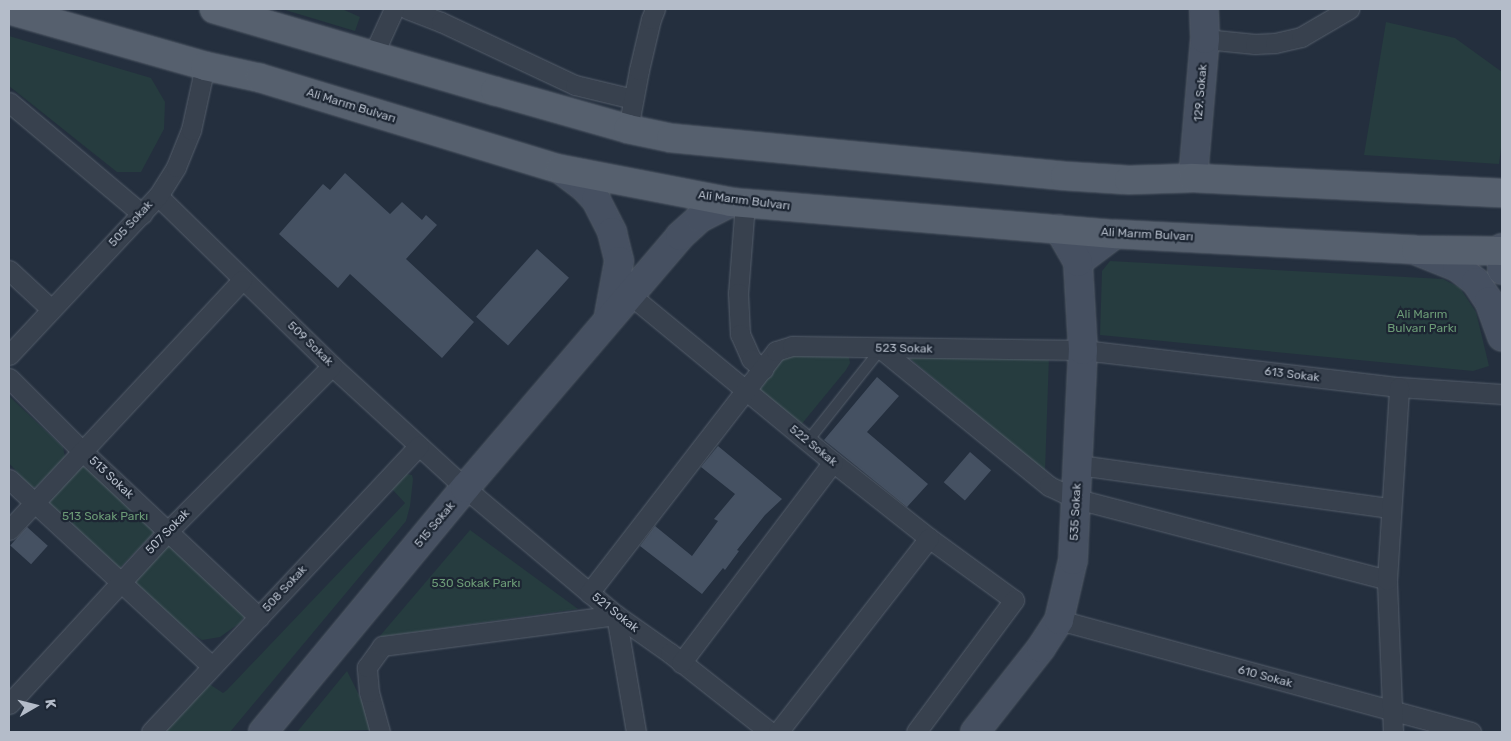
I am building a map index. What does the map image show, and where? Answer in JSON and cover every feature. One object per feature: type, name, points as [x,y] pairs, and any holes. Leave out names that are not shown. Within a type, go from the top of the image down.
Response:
[{"type":"main road","points":[[214,9],[628,129],[671,138],[1065,176],[1129,180],[1193,178],[1502,193]]},
{"type":"main road","name":"Ali Marım Bulvarı","points":[[9,10],[205,66],[260,78],[560,169],[738,202],[1115,234],[1502,255]]},
{"type":"street","points":[[373,55],[394,9]]},
{"type":"street","points":[[407,9],[441,22],[575,85],[633,99]]},
{"type":"street","points":[[628,129],[651,19],[655,9]]},
{"type":"street","name":"129. Sokak","points":[[1193,178],[1205,40],[1204,9]]},
{"type":"street","points":[[1205,40],[1275,44],[1301,37],[1350,9]]},
{"type":"street","name":"505 Sokak","points":[[9,355],[158,196],[176,167],[191,130],[205,66]]},
{"type":"street","points":[[9,102],[142,214]]},
{"type":"street","name":"515 Sokak","points":[[560,169],[584,187],[606,216],[617,247],[622,293]]},
{"type":"street","name":"509 Sokak","points":[[158,196],[332,366],[465,488]]},
{"type":"street","points":[[738,202],[740,334],[751,359],[763,369]]},
{"type":"street","name":"515 Sokak","points":[[263,732],[608,319],[622,293],[700,218],[738,202]]},
{"type":"street","points":[[1059,229],[1078,262],[1115,234]]},
{"type":"street","points":[[1416,250],[1457,267],[1476,282],[1489,302],[1502,337]]},
{"type":"street","name":"535 Sokak","points":[[977,731],[1041,648],[1059,620],[1073,560],[1083,350],[1078,262]]},
{"type":"street","points":[[9,270],[51,309]]},
{"type":"street","points":[[9,530],[242,280]]},
{"type":"street","name":"522 Sokak","points":[[622,293],[929,538],[1014,600],[916,732]]},
{"type":"street","name":"523 Sokak","points":[[590,593],[776,351],[792,346],[882,349],[1083,350]]},
{"type":"street","points":[[882,349],[1049,486],[1077,499],[1387,580]]},
{"type":"street","name":"613 Sokak","points":[[1083,350],[1399,387],[1502,394]]},
{"type":"street","name":"507 Sokak","points":[[9,704],[169,530],[332,366]]},
{"type":"street","name":"513 Sokak","points":[[9,378],[82,451],[169,530],[259,616]]},
{"type":"street","points":[[1392,732],[1387,580],[1399,387]]},
{"type":"street","name":"508 Sokak","points":[[151,732],[418,446]]},
{"type":"street","points":[[682,662],[833,462]]},
{"type":"street","points":[[1079,465],[1390,508]]},
{"type":"street","points":[[9,479],[212,666]]},
{"type":"street","name":"521 Sokak","points":[[465,488],[616,615],[682,662],[770,732]]},
{"type":"street","points":[[778,732],[929,538]]},
{"type":"street","points":[[380,732],[369,692],[367,668],[382,646],[616,615],[636,732]]},
{"type":"street","name":"610 Sokak","points":[[1059,620],[1471,732]]},
{"type":"lane","points":[[807,442],[882,349]]},
{"type":"green space","points":[[282,9],[342,9],[360,17],[355,31]]},
{"type":"green space","points":[[1386,22],[1455,38],[1502,72],[1502,141],[1499,164],[1364,155]]},
{"type":"green space","points":[[9,36],[151,78],[165,102],[164,129],[141,172],[117,172],[9,86]]},
{"type":"green space","name":"Ali Marım Bulvarı Parkı","points":[[1110,261],[1443,279],[1460,288],[1476,312],[1489,366],[1473,371],[1100,335],[1102,271]]},
{"type":"green space","points":[[848,352],[850,363],[846,370],[800,426],[753,386],[780,353]]},
{"type":"green space","points":[[913,352],[1049,356],[1045,472],[908,357]]},
{"type":"green space","name":"513 Sokak Parkı","points":[[9,396],[63,447],[65,457],[36,487],[30,487],[9,463]]},
{"type":"green space","name":"513 Sokak Parkı","points":[[85,460],[157,529],[118,570],[46,500]]},
{"type":"green space","points":[[406,474],[412,475],[413,479],[406,521],[230,732],[159,732],[206,682],[223,693],[227,690],[405,503],[392,489]]},
{"type":"green space","name":"530 Sokak Parkı","points":[[470,530],[578,609],[379,637]]},
{"type":"green space","name":"513 Sokak Parkı","points":[[170,542],[246,614],[240,623],[220,637],[202,640],[183,628],[134,581]]},
{"type":"green space","points":[[347,671],[364,705],[370,730],[297,732]]},
{"type":"building","points":[[345,173],[390,214],[402,202],[422,220],[426,215],[437,225],[406,259],[474,322],[442,358],[350,274],[338,288],[279,234],[323,184],[330,190]]},
{"type":"building","points":[[537,249],[569,278],[508,345],[476,317]]},
{"type":"building","points":[[877,377],[899,396],[867,432],[928,484],[907,507],[824,440]]},
{"type":"building","points":[[718,446],[782,499],[765,515],[737,550],[739,551],[725,570],[723,568],[702,594],[640,546],[655,526],[692,556],[718,521],[714,519],[735,494],[701,467]]},
{"type":"building","points":[[970,452],[991,470],[965,501],[944,482]]},
{"type":"building","points":[[27,527],[48,546],[31,564],[10,546]]}]
